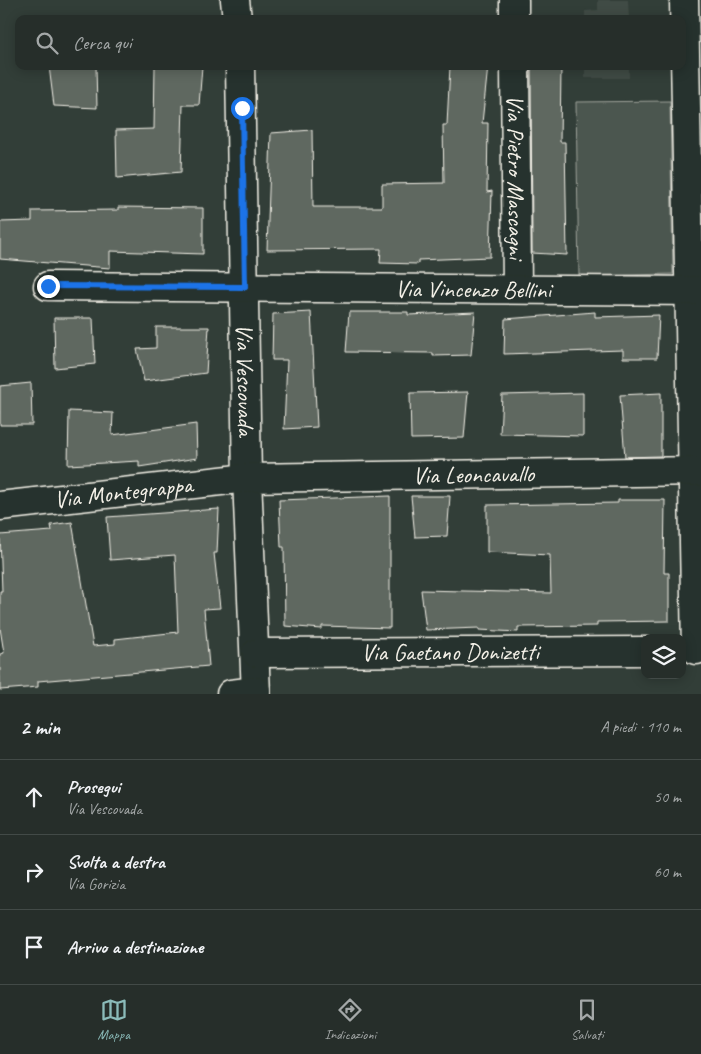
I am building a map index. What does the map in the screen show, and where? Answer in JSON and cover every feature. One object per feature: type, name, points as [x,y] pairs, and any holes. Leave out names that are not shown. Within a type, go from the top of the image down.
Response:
[{"type":"street","points":[[235,0],[237,15]]},
{"type":"street","points":[[514,0],[514,15]]},
{"type":"street","points":[[684,0],[685,15]]},
{"type":"street","points":[[686,53],[695,292],[697,471],[693,650]]},
{"type":"street","name":"Via Vescovada","points":[[240,70],[247,478],[256,653],[248,693]]},
{"type":"street","name":"Via Pietro Mascagni","points":[[515,70],[518,289]]},
{"type":"street","name":"Via Vincenzo Bellini","points":[[48,286],[695,292]]},
{"type":"street","name":"Via Leoncavallo","points":[[247,478],[697,471]]},
{"type":"street","name":"Via Montegrappa","points":[[0,506],[247,478]]},
{"type":"street","name":"Via Gaetano Donizetti","points":[[256,653],[641,651]]},
{"type":"shaded area","points":[[598,0],[628,0],[629,15],[585,15],[585,11],[598,10]]},
{"type":"shaded area","points":[[585,70],[629,70],[629,78],[585,78]]},
{"type":"shaded area","points":[[670,101],[673,274],[579,276],[576,102]]},
{"type":"building","points":[[50,70],[96,70],[97,108],[54,106]]},
{"type":"building","points":[[155,70],[202,70],[199,105],[183,105],[181,172],[117,178],[116,130],[154,129]]},
{"type":"building","points":[[450,70],[488,70],[482,123],[488,123],[487,192],[492,191],[490,257],[418,260],[418,264],[380,263],[381,249],[267,250],[271,133],[312,130],[313,207],[382,207],[382,184],[444,183],[443,125],[447,125]]},
{"type":"building","points":[[531,70],[561,70],[560,142],[565,142],[567,255],[532,253]]},
{"type":"building","points":[[118,207],[203,208],[203,254],[110,251],[110,268],[0,259],[0,222],[32,221],[32,211],[118,210]]},
{"type":"building","points":[[311,312],[317,427],[284,429],[287,360],[272,360],[273,314]]},
{"type":"building","points":[[349,312],[408,312],[408,315],[475,312],[471,355],[433,356],[433,353],[346,352]]},
{"type":"building","points":[[595,312],[595,317],[659,315],[657,358],[623,358],[623,350],[504,354],[505,319]]},
{"type":"building","points":[[54,318],[93,318],[95,364],[55,368]]},
{"type":"building","points":[[156,327],[209,327],[206,373],[144,381],[137,349],[156,348]]},
{"type":"building","points":[[31,383],[32,425],[0,425],[0,386]]},
{"type":"building","points":[[468,392],[464,438],[411,439],[410,393]]},
{"type":"building","points":[[583,393],[583,436],[500,434],[502,395]]},
{"type":"building","points":[[661,393],[661,456],[625,457],[620,395]]},
{"type":"building","points":[[69,411],[113,413],[112,435],[196,424],[197,458],[139,467],[139,461],[68,465]]},
{"type":"building","points":[[390,496],[390,628],[322,626],[322,629],[285,626],[284,547],[281,547],[279,500]]},
{"type":"building","points":[[411,496],[450,496],[447,536],[415,537]]},
{"type":"building","points":[[618,500],[665,500],[664,573],[669,573],[669,621],[597,622],[597,626],[518,627],[518,632],[479,630],[479,628],[426,630],[421,590],[551,593],[550,555],[487,552],[487,505],[618,503]]},
{"type":"building","points":[[219,509],[217,553],[214,553],[220,608],[204,609],[209,666],[38,681],[38,687],[0,690],[0,654],[4,653],[0,628],[0,591],[2,591],[0,535],[52,531],[51,525],[72,522],[93,646],[115,644],[115,639],[178,632],[175,555],[110,560],[107,517]]},
{"type":"route","points":[[48,286],[245,287],[242,108]]}]
